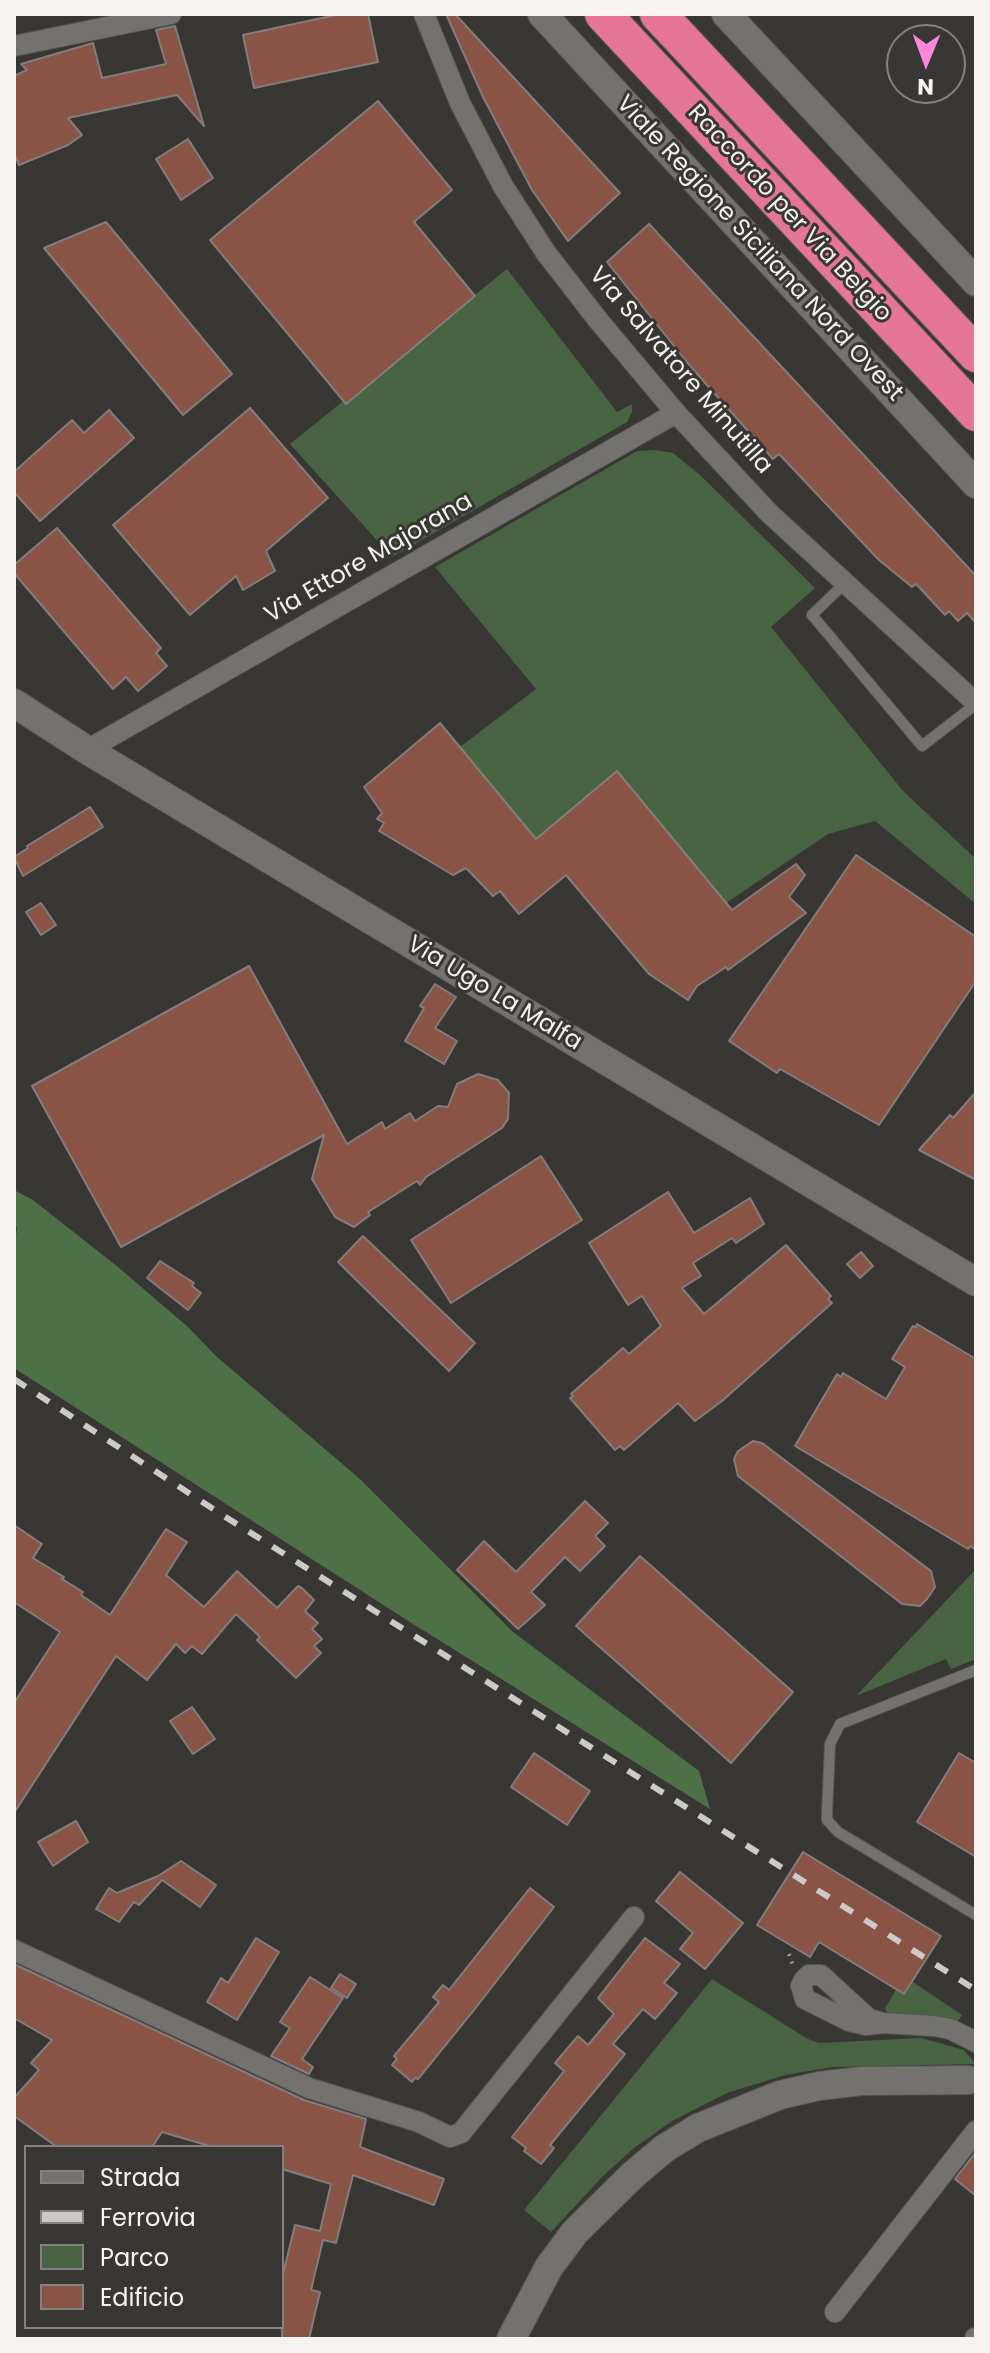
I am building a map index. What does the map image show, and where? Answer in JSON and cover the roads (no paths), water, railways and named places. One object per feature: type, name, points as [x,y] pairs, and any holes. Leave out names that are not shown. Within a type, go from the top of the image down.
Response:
[{"type":"highway","name":"Raccordo per Via Belgio","points":[[603,14],[976,413]]},
{"type":"highway","name":"Raccordo per Via Belgio","points":[[658,14],[976,354]]},
{"type":"street","points":[[14,46],[171,14]]},
{"type":"street","name":"Via Salvatore Minutilla","points":[[424,14],[460,103],[503,186],[546,253],[676,413],[769,513],[976,704]]},
{"type":"street","name":"Viale Regione Siciliana Nord Ovest","points":[[542,14],[976,484]]},
{"type":"street","points":[[726,14],[976,282]]},
{"type":"street","name":"Via Ettore Majorana","points":[[87,750],[676,413]]},
{"type":"street","name":"Via Ugo La Malfa","points":[[14,703],[87,750],[976,1282]]},
{"type":"street","points":[[14,1950],[309,2088],[419,2122],[450,2137],[461,2133],[634,1917]]},
{"type":"street","points":[[883,2023],[950,2029],[976,2042]]},
{"type":"street","points":[[511,2339],[549,2267],[575,2232],[634,2174],[665,2148],[698,2128],[780,2095],[819,2086],[862,2081],[968,2080]]},
{"type":"street","points":[[835,2312],[976,2131]]},
{"type":"lane","points":[[844,584],[812,615],[922,746],[976,704]]},
{"type":"lane","points":[[976,1670],[840,1724],[830,1744],[827,1813],[831,1826],[838,1832],[976,1915]]},
{"type":"railway","points":[[14,1379],[224,1516],[976,1990]]}]
